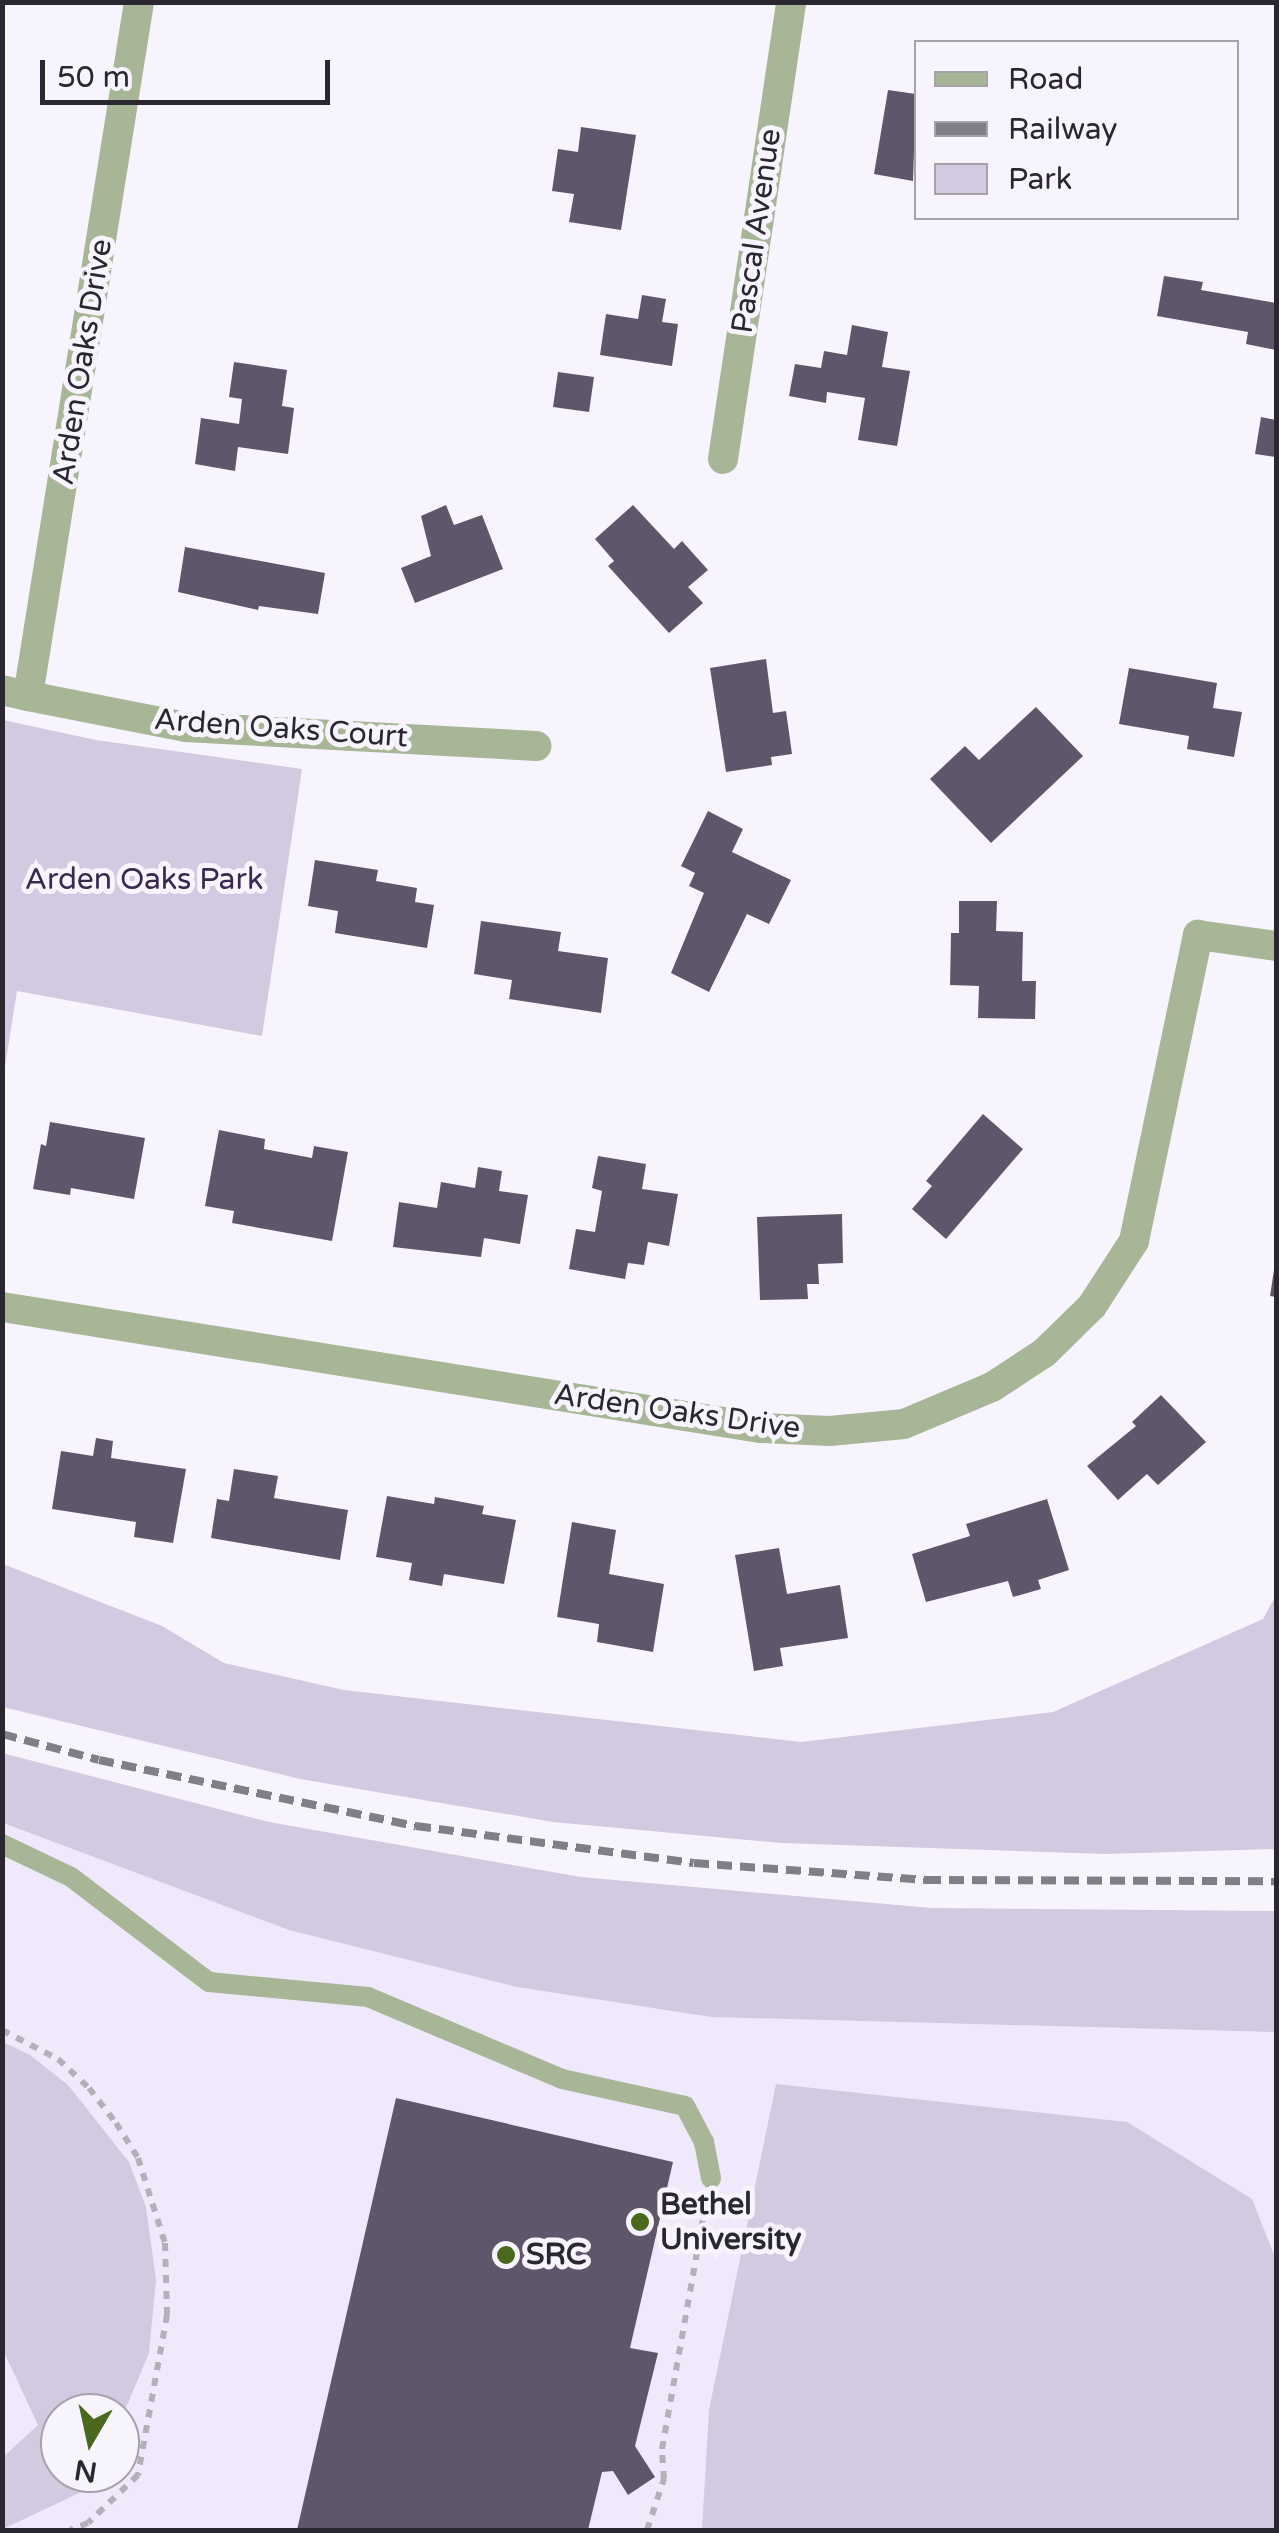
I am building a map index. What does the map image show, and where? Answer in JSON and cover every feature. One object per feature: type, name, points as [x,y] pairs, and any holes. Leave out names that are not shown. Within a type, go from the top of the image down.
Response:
[{"type":"street","name":"Arden Oaks Drive","points":[[15,693],[139,2]]},
{"type":"street","name":"Pascal Avenue","points":[[723,459],[791,2]]},
{"type":"street","name":"Arden Oaks Court","points":[[15,693],[186,727],[536,746]]},
{"type":"street","name":"Arden Oaks Drive","points":[[2,1307],[761,1428],[830,1432],[904,1424],[992,1387],[1044,1352],[1092,1306],[1134,1240],[1198,934],[1276,946]]},
{"type":"lane","points":[[2,1844],[71,1878],[209,1982],[368,1998],[562,2079],[685,2106],[704,2142],[711,2178]]},
{"type":"path","points":[[2,2030],[58,2059],[98,2100],[138,2158],[165,2243],[167,2315],[138,2475],[88,2523],[70,2530]]},
{"type":"path","points":[[648,2530],[664,2479],[662,2449],[711,2178]]},
{"type":"shaded area","name":"Bethel University","points":[[2,1823],[289,1930],[517,1987],[711,2017],[1276,2032],[1276,2530],[3,2530]]},
{"type":"green space","name":"Arden Oaks Park","points":[[3,720],[96,740],[302,769],[262,1036],[17,991],[3,1079]]},
{"type":"green space","points":[[3,1564],[162,1626],[224,1663],[344,1690],[801,1742],[1053,1712],[1263,1619],[1276,1595],[1276,1849],[1106,1854],[781,1843],[553,1822],[300,1779],[3,1707]]},
{"type":"green space","points":[[2,1753],[269,1822],[581,1877],[932,1908],[1276,1911],[1276,2032],[711,2017],[517,1987],[289,1930],[3,1823]]},
{"type":"green space","points":[[3,2042],[30,2055],[68,2085],[129,2162],[146,2207],[156,2280],[149,2353],[132,2393],[40,2393],[40,2493],[79,2493],[3,2529],[3,2457],[38,2425],[3,2350]]},
{"type":"green space","points":[[776,2084],[1127,2122],[1252,2199],[1276,2260],[1276,2530],[702,2530],[709,2410]]},
{"type":"building","points":[[888,90],[914,94],[913,181],[874,174]]},
{"type":"building","points":[[581,127],[636,135],[621,230],[569,222],[574,194],[552,191],[558,149],[578,152]]},
{"type":"building","points":[[1164,276],[1203,282],[1201,290],[1276,303],[1276,350],[1246,344],[1248,332],[1157,316]]},
{"type":"building","points":[[642,295],[666,299],[662,322],[678,324],[672,366],[600,355],[606,314],[638,319]]},
{"type":"building","points":[[852,325],[888,332],[882,367],[910,371],[897,446],[858,440],[865,398],[827,392],[826,403],[789,396],[795,364],[821,368],[824,351],[847,355]]},
{"type":"building","points":[[234,362],[287,370],[282,406],[294,408],[288,454],[238,447],[235,471],[195,464],[201,418],[239,424],[242,399],[229,397]]},
{"type":"building","points":[[558,372],[594,377],[589,412],[553,407]]},
{"type":"building","points":[[1261,417],[1276,420],[1276,457],[1255,454]]},
{"type":"building","points":[[446,505],[454,525],[482,515],[503,569],[415,603],[401,568],[431,556],[421,516]]},
{"type":"building","points":[[633,505],[674,549],[682,541],[708,570],[688,587],[703,603],[669,633],[608,566],[614,561],[595,539]]},
{"type":"building","points":[[185,547],[325,573],[318,614],[259,606],[258,610],[178,592]]},
{"type":"building","points":[[766,659],[773,713],[786,711],[792,754],[771,757],[772,765],[726,772],[710,668]]},
{"type":"building","points":[[1129,668],[1217,683],[1213,708],[1242,712],[1234,757],[1187,749],[1189,736],[1119,724]]},
{"type":"building","points":[[1036,707],[1083,756],[991,843],[930,779],[965,746],[979,760]]},
{"type":"building","points":[[708,811],[743,829],[732,852],[791,880],[769,924],[747,914],[709,992],[671,973],[704,893],[689,886],[695,873],[681,866]]},
{"type":"building","points":[[315,860],[378,870],[376,881],[417,888],[415,902],[434,905],[427,948],[335,933],[338,911],[308,906]]},
{"type":"building","points":[[959,901],[997,901],[996,931],[1023,932],[1022,981],[1036,981],[1035,1019],[978,1018],[979,986],[950,985],[951,933],[959,933]]},
{"type":"building","points":[[481,921],[561,932],[558,951],[608,958],[601,1013],[509,999],[512,980],[474,974]]},
{"type":"building","points":[[983,1114],[1023,1149],[946,1239],[912,1209],[932,1186],[926,1181]]},
{"type":"building","points":[[50,1122],[145,1138],[134,1199],[71,1188],[70,1195],[33,1189],[41,1144],[46,1146]]},
{"type":"building","points":[[219,1130],[265,1139],[264,1149],[312,1158],[314,1146],[348,1152],[332,1241],[232,1223],[234,1211],[205,1206]]},
{"type":"building","points":[[598,1156],[646,1164],[642,1189],[678,1194],[669,1246],[648,1242],[644,1265],[628,1263],[625,1279],[569,1269],[576,1229],[595,1232],[602,1191],[592,1188]]},
{"type":"building","points":[[478,1167],[502,1171],[499,1191],[528,1195],[520,1244],[484,1238],[481,1257],[393,1247],[399,1202],[437,1208],[441,1182],[475,1188]]},
{"type":"building","points":[[842,1214],[843,1263],[818,1264],[819,1284],[807,1284],[808,1299],[760,1300],[757,1217]]},
{"type":"building","points":[[1276,1270],[1276,1297],[1270,1296]]},
{"type":"building","points":[[1161,1395],[1206,1442],[1158,1485],[1147,1474],[1118,1500],[1087,1466],[1136,1426],[1132,1422]]},
{"type":"building","points":[[96,1438],[113,1441],[111,1458],[186,1469],[173,1543],[134,1537],[136,1522],[52,1509],[61,1451],[93,1456]]},
{"type":"building","points":[[234,1469],[278,1476],[274,1498],[348,1510],[340,1560],[211,1538],[217,1499],[229,1501]]},
{"type":"building","points":[[387,1496],[434,1504],[435,1497],[484,1506],[482,1514],[516,1520],[504,1584],[444,1574],[442,1586],[409,1580],[412,1563],[376,1557]]},
{"type":"building","points":[[1047,1499],[1069,1570],[1038,1580],[1041,1589],[1013,1597],[1008,1581],[926,1602],[912,1554],[970,1536],[966,1524]]},
{"type":"building","points":[[572,1522],[616,1530],[609,1574],[664,1584],[653,1652],[597,1642],[599,1624],[557,1617]]},
{"type":"building","points":[[779,1548],[787,1594],[840,1585],[848,1638],[780,1648],[783,1666],[754,1671],[735,1555]]},
{"type":"building","name":"SRC","points":[[396,2098],[673,2162],[630,2348],[658,2353],[635,2446],[655,2477],[628,2495],[613,2471],[602,2472],[588,2530],[297,2530]]},
{"type":"railway","points":[[2,1734],[99,1760],[416,1826],[694,1863],[926,1880],[1276,1881]]},
{"type":"place","name":"Bethel University","points":[[640,2222]]},
{"type":"place","name":"SRC","points":[[506,2255]]}]
